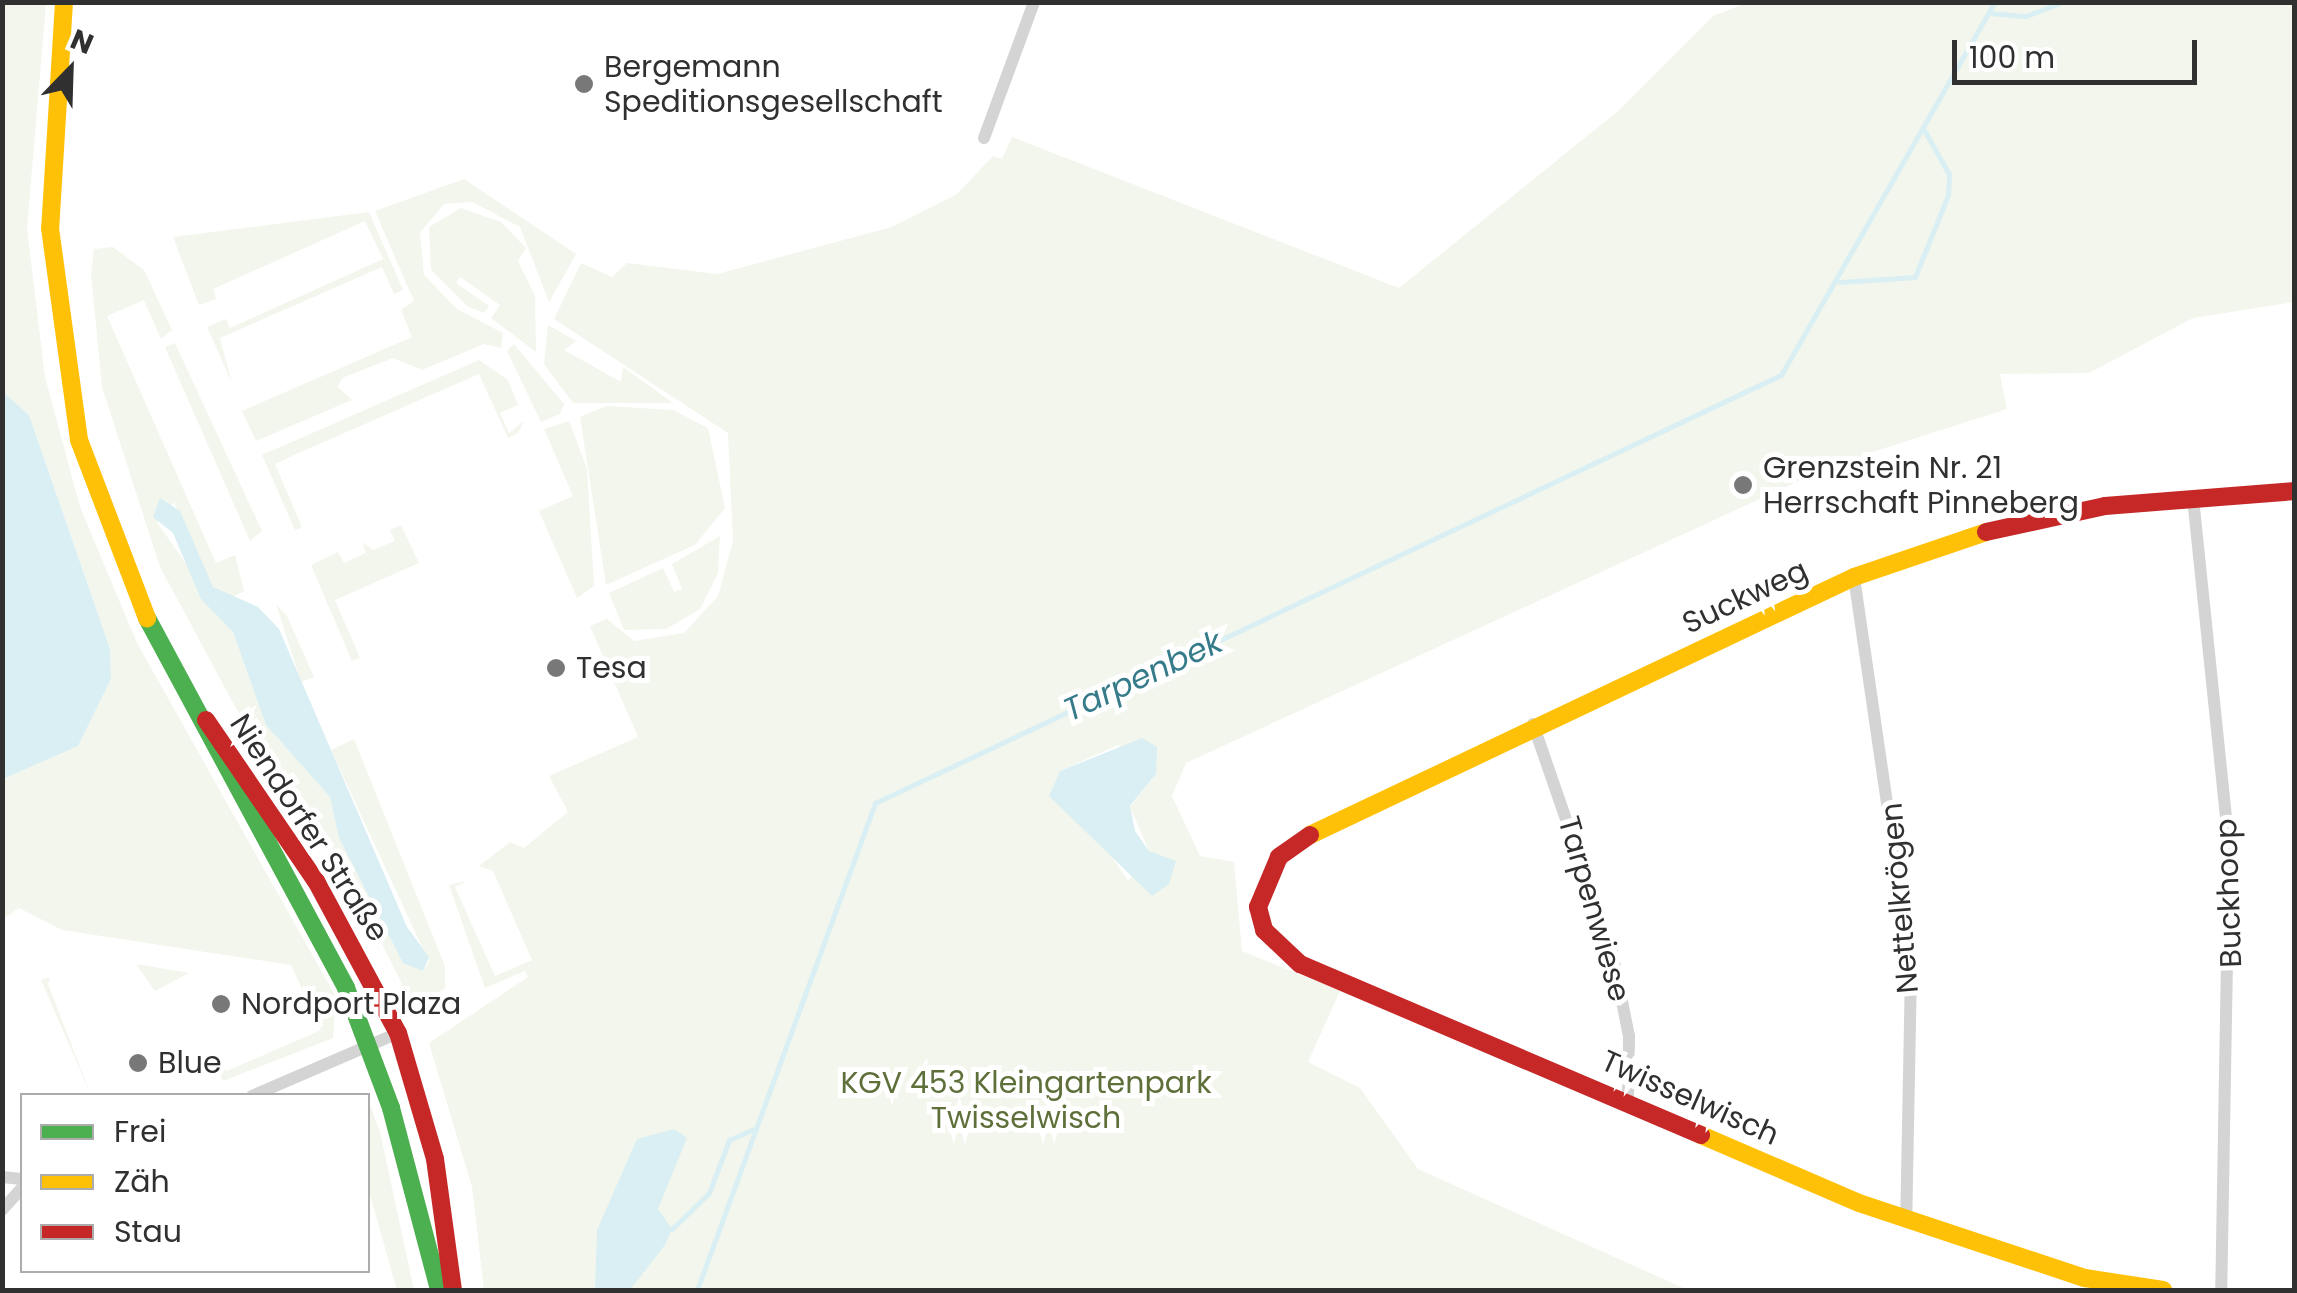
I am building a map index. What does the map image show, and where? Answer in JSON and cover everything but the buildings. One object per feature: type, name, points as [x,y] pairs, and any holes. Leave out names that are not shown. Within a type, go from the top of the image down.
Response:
[{"type":"street","name":"Niendorfer Straße","points":[[64,2],[50,228],[65,374],[97,502],[182,688],[346,988],[369,1050],[439,1290]]},
{"type":"street","points":[[984,138],[1034,2]]},
{"type":"street","name":"Suckweg","points":[[1264,877],[1330,821],[1854,577],[1981,533],[2192,498],[2294,491]]},
{"type":"street","name":"Buckhoop","points":[[2192,498],[2229,846],[2222,1290]]},
{"type":"street","name":"Nettelkrögen","points":[[1854,577],[1911,970],[1906,1221]]},
{"type":"street","name":"Niendorfer Straße","points":[[182,688],[316,881],[398,1033],[435,1159],[453,1290]]},
{"type":"street","name":"Tarpenwiese","points":[[1533,724],[1612,952],[1629,1036],[1628,1098]]},
{"type":"street","name":"Twisselwisch","points":[[1264,877],[1264,930],[1300,964],[1628,1098],[1906,1221],[2086,1278],[2163,1290]]},
{"type":"street","points":[[260,1093],[369,1050],[398,1033]]},
{"type":"street","points":[[2,1210],[20,1190]]},
{"type":"green space","points":[[3,3],[46,3],[27,229],[45,377],[80,507],[137,643],[336,997],[333,1038],[223,1081],[216,1063],[227,1071],[321,1030],[291,965],[62,930],[19,908],[3,919],[3,779],[78,746],[111,679],[110,649],[29,415],[3,392]]},
{"type":"green space","name":"KGV 453 Kleingartenpark Twisselwisch","points":[[1746,3],[2294,3],[2294,302],[2193,318],[2089,373],[2000,374],[2007,409],[1838,463],[1186,763],[1172,796],[1200,856],[1234,862],[1242,951],[1340,991],[1308,1062],[1360,1088],[1418,1169],[1688,1290],[484,1290],[472,1187],[429,1043],[528,977],[525,971],[485,988],[449,885],[467,881],[455,887],[495,976],[532,960],[493,871],[479,866],[510,842],[524,848],[568,812],[549,776],[638,737],[590,626],[607,619],[634,641],[684,633],[718,596],[733,541],[728,433],[554,319],[581,263],[612,277],[627,263],[717,274],[892,227],[957,194],[993,156],[1002,159],[1012,137],[1399,288],[1618,111],[1713,16]],"holes":[[[1118,745],[1156,774],[1130,807],[1149,851],[1128,881],[1101,841],[1050,796],[1060,771]]]},
{"type":"green space","points":[[464,179],[576,254],[549,302],[520,227],[472,202],[444,204],[420,233],[424,275],[457,309],[503,333],[501,348],[484,344],[422,370],[393,358],[342,378],[338,387],[352,400],[256,441],[242,411],[412,337],[401,310],[414,301],[375,211]]},
{"type":"green space","points":[[461,208],[501,222],[526,248],[518,261],[535,296],[536,352],[491,318],[500,305],[460,277],[456,283],[489,306],[484,313],[467,306],[431,270],[429,227]]},
{"type":"green space","points":[[369,212],[403,290],[394,294],[382,267],[220,338],[232,383],[207,327],[226,319],[230,328],[383,259],[365,221],[213,289],[216,299],[199,305],[173,237]]},
{"type":"green space","points":[[113,247],[144,270],[172,330],[161,339],[144,300],[107,316],[216,563],[235,555],[244,591],[231,598],[213,587],[174,502],[157,522],[233,632],[266,725],[330,797],[339,838],[403,963],[423,971],[429,962],[331,750],[354,739],[445,966],[445,988],[430,999],[410,1000],[346,872],[252,738],[160,567],[102,387],[91,274],[94,249]]},
{"type":"green space","points":[[548,325],[576,341],[564,350],[621,382],[623,367],[673,403],[573,403],[544,364]]},
{"type":"green space","points":[[175,343],[262,531],[250,541],[165,347]]},
{"type":"green space","points":[[514,344],[564,404],[560,414],[541,422],[507,351]]},
{"type":"green space","points":[[479,360],[508,380],[518,405],[500,413],[509,433],[524,421],[518,433],[508,438],[479,374],[275,464],[302,527],[295,530],[262,455]]},
{"type":"green space","points":[[606,406],[673,410],[708,428],[725,508],[695,545],[606,585],[580,417]]},
{"type":"green space","points":[[569,421],[587,469],[594,586],[577,598],[539,511],[573,496],[544,429]]},
{"type":"green space","points":[[401,525],[419,563],[335,600],[360,658],[352,661],[311,565],[338,552],[344,563],[366,553],[362,542],[373,550],[395,541],[390,530]]},
{"type":"green space","points":[[720,536],[718,573],[700,609],[666,629],[624,630],[609,593],[663,568],[674,592],[682,589],[672,564]]},
{"type":"green space","points":[[276,604],[287,616],[314,677],[301,682]]},
{"type":"green space","points":[[136,964],[189,973],[155,991]]},
{"type":"green space","points":[[50,977],[48,984],[90,1093],[90,1093],[41,980]]},
{"type":"green space","points":[[370,1104],[380,1132],[414,1290],[397,1290],[370,1195]]},
{"type":"shaded area","points":[[3,392],[29,415],[110,649],[111,679],[78,746],[3,779]]},
{"type":"shaded area","points":[[160,498],[180,511],[213,587],[258,607],[279,629],[407,927],[429,957],[423,971],[403,963],[339,838],[330,797],[266,725],[233,632],[201,599],[173,533],[153,517]]},
{"type":"shaded area","points":[[1142,738],[1157,747],[1156,774],[1130,806],[1135,831],[1149,851],[1176,861],[1169,884],[1152,896],[1049,796],[1060,771]]},
{"type":"shaded area","points":[[674,1129],[687,1138],[658,1209],[672,1229],[665,1245],[630,1290],[595,1290],[597,1230],[637,1139]]},
{"type":"waterway","name":"Tarpenbek","points":[[697,1290],[875,803],[1781,375],[1995,2]]},
{"type":"waterway","name":"Tarpenbek","points":[[1990,13],[2026,16],[2063,2]]},
{"type":"waterway","name":"Tarpenbek","points":[[1840,282],[1915,277],[1948,195],[1949,174],[1924,130]]},
{"type":"waterway","points":[[672,1229],[709,1193],[729,1140],[754,1129]]},
{"type":"traffic: fast","points":[[147,618],[346,988],[391,1108],[439,1290]]},
{"type":"traffic: slow","points":[[64,2],[50,228],[79,440],[147,618]]},
{"type":"traffic: slow","points":[[1310,835],[1854,577],[1986,532]]},
{"type":"traffic: slow","points":[[1701,1135],[1859,1203],[2085,1278],[2163,1290]]},
{"type":"traffic: jam","points":[[1986,532],[2105,506],[2294,491]]},
{"type":"traffic: jam","points":[[206,720],[316,881],[398,1033],[435,1159],[453,1290]]},
{"type":"traffic: jam","points":[[1310,835],[1279,857],[1258,907],[1264,930],[1300,964],[1701,1135]]},
{"type":"place","name":"Bergemann Speditionsgesellschaft","points":[[584,84]]},
{"type":"place","name":"Grenzstein Nr. 21 Herrschaft Pinneberg","points":[[1743,485]]},
{"type":"place","name":"Tesa","points":[[556,668]]},
{"type":"place","name":"Nordport Plaza","points":[[221,1004]]},
{"type":"place","name":"Blue","points":[[138,1063]]}]
